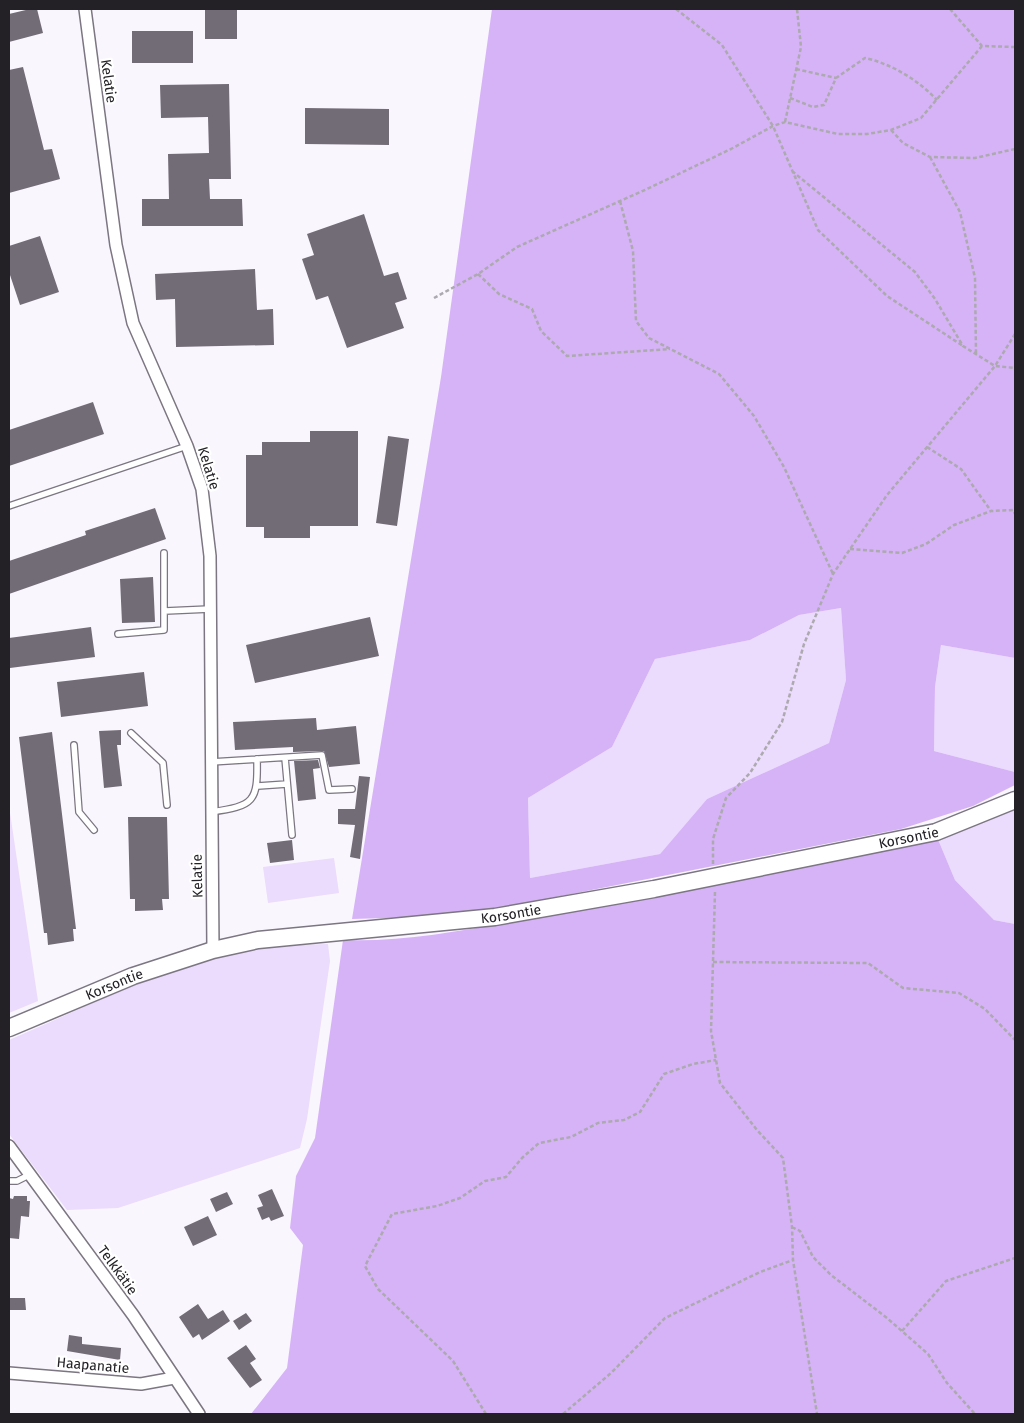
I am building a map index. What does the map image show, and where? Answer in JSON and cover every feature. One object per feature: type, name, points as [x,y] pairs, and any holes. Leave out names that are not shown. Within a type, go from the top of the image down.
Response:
[{"type":"main road","name":"Korsontie","points":[[9,1028],[133,976],[214,950],[258,940],[495,917],[936,832],[1015,800]]},
{"type":"street","name":"Kelatie","points":[[85,9],[116,245],[133,323],[187,446],[202,489],[209,547],[214,950]]},
{"type":"street","name":"Telkkätie","points":[[9,1146],[133,1315],[199,1414]]},
{"type":"street","name":"Haapanatie","points":[[9,1373],[141,1384],[174,1378]]},
{"type":"lane","points":[[9,506],[187,446]]},
{"type":"lane","points":[[118,634],[164,630],[164,553]]},
{"type":"lane","points":[[165,611],[210,609]]},
{"type":"lane","points":[[131,734],[164,763],[167,805]]},
{"type":"lane","points":[[74,745],[80,812],[94,830]]},
{"type":"lane","points":[[211,762],[322,755],[329,790],[352,789]]},
{"type":"lane","points":[[285,758],[292,835]]},
{"type":"lane","points":[[211,812],[232,809],[245,804],[254,797],[258,786],[257,759]]},
{"type":"lane","points":[[258,786],[287,784]]},
{"type":"lane","points":[[9,1181],[17,1181],[29,1175]]},
{"type":"path","points":[[676,9],[722,45],[773,126],[818,230],[887,296],[995,366],[1015,368]]},
{"type":"path","points":[[785,122],[801,47],[797,9]]},
{"type":"path","points":[[950,9],[982,46]]},
{"type":"path","points":[[434,298],[478,274],[517,247],[731,149],[773,126],[785,122],[838,134],[867,134],[891,130],[921,118],[962,66],[982,46],[1015,47]]},
{"type":"path","points":[[790,98],[813,107],[824,105],[836,78],[865,58],[881,61],[921,83],[937,100]]},
{"type":"path","points":[[796,69],[836,78]]},
{"type":"path","points":[[891,130],[903,143],[930,157],[975,158],[1015,149]]},
{"type":"path","points":[[930,157],[960,212],[975,278],[976,354]]},
{"type":"path","points":[[791,170],[915,272],[935,299],[963,346]]},
{"type":"path","points":[[620,201],[633,251],[636,321],[649,338],[719,374],[754,416],[784,467],[833,574]]},
{"type":"path","points":[[478,274],[499,294],[532,309],[541,331],[567,356],[672,349]]},
{"type":"path","points":[[817,1414],[794,1260],[792,1227],[783,1158],[720,1083],[711,1032],[715,888],[713,876],[713,839],[726,798],[750,773],[782,722],[804,644],[833,574],[887,495],[995,366],[1015,334]]},
{"type":"path","points":[[927,447],[961,469],[991,511]]},
{"type":"path","points":[[850,549],[902,553],[926,544],[954,525],[991,511],[1013,510],[1015,514]]},
{"type":"path","points":[[713,962],[868,963],[903,988],[959,994],[985,1009],[1015,1040]]},
{"type":"path","points":[[486,1414],[453,1361],[378,1289],[364,1266],[392,1214],[437,1206],[460,1198],[485,1181],[506,1177],[522,1158],[539,1144],[571,1136],[598,1124],[624,1120],[640,1112],[664,1074],[693,1064],[716,1060]]},
{"type":"path","points":[[792,1227],[800,1231],[813,1257],[831,1275],[928,1354],[947,1383],[975,1414]]},
{"type":"path","points":[[902,1331],[946,1281],[1015,1258]]},
{"type":"path","points":[[563,1414],[611,1373],[665,1318],[760,1272],[794,1260]]},
{"type":"shaded area","points":[[492,9],[1015,9],[1015,658],[941,645],[935,687],[934,751],[1015,772],[1015,785],[973,806],[901,829],[500,908],[419,917],[352,919],[441,377]],"holes":[[[841,608],[846,680],[829,743],[707,799],[660,854],[530,878],[528,798],[612,747],[655,659],[750,640],[799,615]]]},
{"type":"shaded area","points":[[841,608],[846,680],[829,743],[707,799],[660,854],[530,878],[528,798],[612,747],[655,659],[750,640],[799,615]]},
{"type":"shaded area","points":[[941,645],[1015,658],[1015,772],[934,751],[935,687]]},
{"type":"shaded area","points":[[9,806],[38,1001],[9,1013]]},
{"type":"shaded area","points":[[1015,806],[1015,924],[994,920],[955,880],[937,837]]},
{"type":"shaded area","points":[[937,837],[955,880],[994,920],[1015,924],[1015,1414],[251,1414],[287,1368],[303,1245],[290,1228],[296,1176],[315,1138],[343,940],[399,938],[487,926]]},
{"type":"shaded area","points":[[334,858],[339,893],[268,903],[263,867]]},
{"type":"shaded area","points":[[328,944],[330,961],[307,1119],[300,1148],[118,1208],[67,1210],[9,1134],[9,1040],[165,973],[218,956],[245,950]]},
{"type":"building","points":[[37,9],[43,33],[9,42],[9,14]]},
{"type":"building","points":[[205,9],[237,9],[237,39],[205,39]]},
{"type":"building","points":[[132,31],[193,31],[193,63],[132,63]]},
{"type":"building","points":[[23,67],[44,150],[52,149],[60,179],[9,193],[9,70]]},
{"type":"building","points":[[229,84],[231,179],[209,179],[210,199],[242,199],[243,226],[142,226],[142,199],[169,199],[168,154],[209,153],[208,117],[161,118],[160,85]]},
{"type":"building","points":[[305,108],[389,109],[389,145],[305,144]]},
{"type":"building","points":[[364,214],[384,276],[398,272],[407,299],[395,303],[404,328],[347,348],[328,296],[316,300],[302,259],[314,255],[307,234]]},
{"type":"building","points":[[40,236],[59,292],[20,305],[9,272],[9,246]]},
{"type":"building","points":[[255,269],[257,310],[273,309],[274,345],[176,347],[175,299],[156,300],[155,274]]},
{"type":"building","points":[[93,402],[104,434],[9,466],[9,430]]},
{"type":"building","points":[[310,431],[358,431],[358,526],[310,526],[310,538],[264,538],[264,527],[246,527],[246,455],[262,455],[262,442],[310,442]]},
{"type":"building","points":[[388,436],[409,439],[397,526],[376,523]]},
{"type":"building","points":[[155,508],[166,539],[9,594],[9,561],[86,535],[85,531]]},
{"type":"building","points":[[153,577],[155,622],[122,623],[120,579]]},
{"type":"building","points":[[370,617],[379,656],[255,683],[246,645]]},
{"type":"building","points":[[91,627],[95,657],[10,668],[9,638]]},
{"type":"building","points":[[144,672],[148,706],[61,717],[57,682]]},
{"type":"building","points":[[316,718],[317,730],[356,726],[360,764],[329,767],[324,751],[293,752],[293,747],[235,750],[233,722]]},
{"type":"building","points":[[121,730],[121,745],[117,745],[122,786],[104,788],[99,731]]},
{"type":"building","points":[[52,732],[76,929],[73,929],[74,941],[48,945],[47,933],[44,933],[19,737]]},
{"type":"building","points":[[318,760],[320,768],[313,769],[316,799],[298,801],[294,761]]},
{"type":"building","points":[[359,776],[370,777],[360,859],[350,857],[355,825],[338,824],[338,809],[355,809]]},
{"type":"building","points":[[128,817],[167,817],[169,899],[162,899],[163,910],[135,911],[135,899],[130,899]]},
{"type":"building","points":[[292,840],[294,860],[270,863],[267,843]]},
{"type":"building","points":[[272,1189],[284,1216],[271,1221],[269,1217],[262,1220],[257,1208],[263,1206],[258,1195]]},
{"type":"building","points":[[227,1192],[233,1204],[216,1212],[210,1199]]},
{"type":"building","points":[[14,1196],[27,1196],[27,1201],[30,1201],[29,1217],[21,1216],[19,1239],[9,1238],[9,1198],[13,1199]]},
{"type":"building","points":[[208,1216],[217,1235],[193,1246],[184,1227]]},
{"type":"building","points":[[10,1298],[25,1298],[26,1310],[10,1310]]},
{"type":"building","points":[[198,1304],[208,1319],[223,1310],[230,1321],[202,1340],[199,1334],[193,1338],[179,1317]]},
{"type":"building","points":[[246,1313],[252,1321],[239,1330],[233,1321]]},
{"type":"building","points":[[69,1335],[82,1337],[82,1344],[121,1348],[120,1360],[67,1351]]},
{"type":"building","points":[[246,1345],[256,1359],[250,1363],[262,1380],[250,1388],[227,1358]]}]
